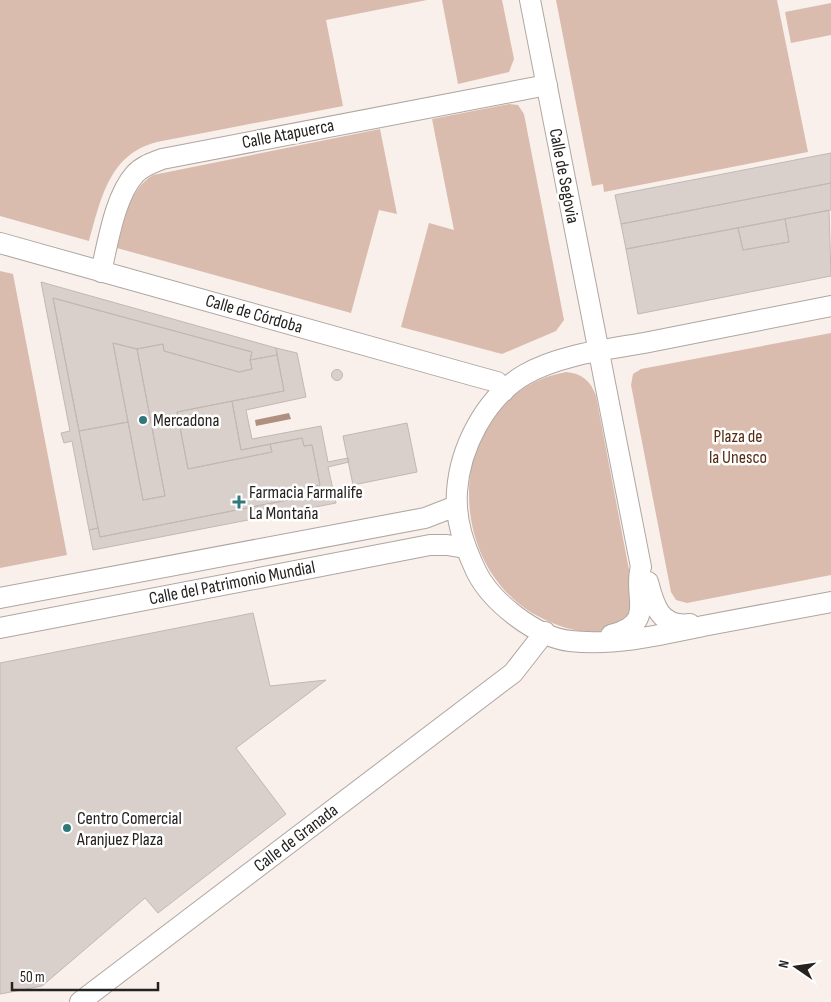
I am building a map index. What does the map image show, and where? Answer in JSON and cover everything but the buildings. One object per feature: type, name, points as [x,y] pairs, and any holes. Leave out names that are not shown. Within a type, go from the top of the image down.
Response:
[{"type":"street","name":"Calle de Segovia","points":[[530,0],[599,351]]},
{"type":"street","name":"Calle Atapuerca","points":[[101,272],[120,199],[136,173],[148,164],[162,159],[547,85]]},
{"type":"street","name":"Calle de Córdoba","points":[[0,243],[496,382],[504,391]]},
{"type":"street","points":[[831,306],[599,351],[549,363],[524,375],[504,391],[485,413],[466,446],[459,472],[456,506],[465,548],[479,578],[493,597],[518,619],[569,641],[601,642],[651,636],[831,602]]},
{"type":"street","points":[[589,641],[596,636],[620,633],[632,626],[642,604],[638,578],[641,567],[599,351]]},
{"type":"street","points":[[559,361],[574,365],[594,378],[604,398],[608,421],[614,427]]},
{"type":"street","name":"Calle del Patrimonio Mundial","points":[[0,598],[425,518],[456,506]]},
{"type":"street","name":"Calle del Patrimonio Mundial","points":[[0,628],[430,545],[465,548]]},
{"type":"street","points":[[641,567],[647,574],[656,610],[665,620],[683,625],[709,621],[719,623]]},
{"type":"street","name":"Calle de Granada","points":[[80,1002],[513,673],[545,632]]},
{"type":"green space","points":[[0,0],[427,0],[326,20],[343,106],[157,142],[141,148],[128,157],[118,168],[103,194],[89,241],[0,216]]},
{"type":"green space","points":[[442,0],[502,0],[514,59],[509,72],[458,84]]},
{"type":"green space","points":[[556,0],[777,0],[808,152],[604,192],[603,184],[592,186]]},
{"type":"green space","points":[[831,3],[831,35],[791,43],[785,12]]},
{"type":"green space","points":[[509,104],[518,105],[524,114],[564,320],[556,331],[502,354],[401,327],[429,223],[454,230],[432,119]]},
{"type":"green space","points":[[380,129],[397,214],[379,210],[351,313],[117,248],[125,217],[133,198],[138,189],[153,175]]},
{"type":"green space","points":[[0,271],[13,274],[67,555],[0,568]]},
{"type":"green space","name":"Plaza de la Unesco","points":[[831,333],[831,575],[687,603],[676,600],[671,592],[631,385],[633,374],[641,369]]},
{"type":"green space","points":[[566,372],[576,374],[585,379],[596,396],[634,596],[632,614],[613,628],[599,632],[578,631],[556,625],[514,599],[488,567],[473,529],[469,489],[476,449],[495,414],[525,388]]},
{"type":"shaded area","points":[[289,413],[291,419],[256,426],[255,420]]},
{"type":"place","name":"Mercadona","points":[[143,420]]},
{"type":"place","name":"Farmacia Farmalife La Montaña","points":[[239,502]]},
{"type":"place","name":"Centro Comercial Aranjuez Plaza","points":[[67,828]]}]
